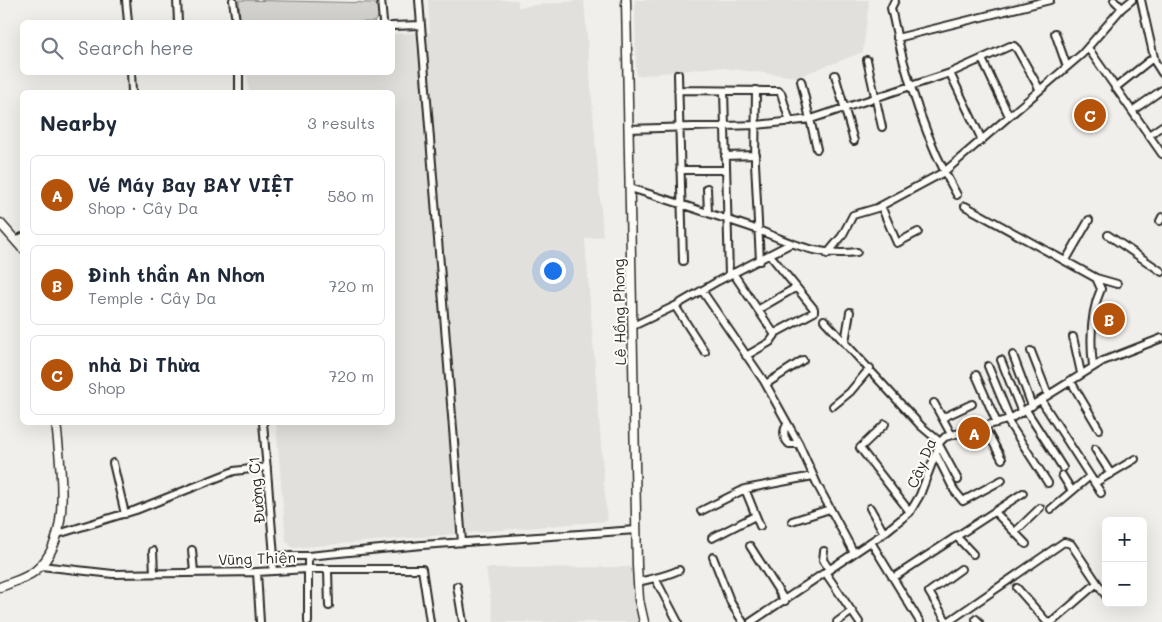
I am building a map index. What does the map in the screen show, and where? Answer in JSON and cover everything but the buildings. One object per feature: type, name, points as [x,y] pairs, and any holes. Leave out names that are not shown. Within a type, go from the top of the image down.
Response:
[{"type":"main road","name":"Lê Hồng Phong","points":[[626,0],[636,530],[638,582],[644,622]]},
{"type":"main road","points":[[0,223],[20,239]]},
{"type":"main road","points":[[0,586],[21,579],[40,566],[50,554],[58,534],[61,500],[56,425]]},
{"type":"street","points":[[126,0],[128,20]]},
{"type":"street","points":[[177,0],[178,20]]},
{"type":"street","points":[[234,0],[236,20]]},
{"type":"street","points":[[375,0],[381,0],[383,20]]},
{"type":"street","points":[[419,0],[462,542]]},
{"type":"street","points":[[895,0],[891,8],[897,38],[911,86],[944,172],[958,196]]},
{"type":"street","points":[[897,38],[1050,0]]},
{"type":"street","points":[[1114,0],[1122,8]]},
{"type":"street","points":[[827,254],[842,236],[853,215],[881,206],[944,172],[1088,48],[1122,8],[1132,0]]},
{"type":"street","points":[[1141,0],[1154,57],[1162,73]]},
{"type":"street","points":[[395,26],[421,25]]},
{"type":"street","points":[[1055,33],[1067,67]]},
{"type":"street","points":[[628,129],[757,125],[811,119],[874,100],[950,73],[1014,46],[1040,90]]},
{"type":"street","points":[[1088,48],[1162,154]]},
{"type":"street","points":[[1115,88],[1154,57]]},
{"type":"street","points":[[982,59],[1009,116]]},
{"type":"street","points":[[867,60],[874,100],[882,127]]},
{"type":"street","points":[[950,73],[982,140]]},
{"type":"street","points":[[678,74],[683,261]]},
{"type":"street","points":[[131,75],[132,90]]},
{"type":"street","points":[[239,75],[240,90]]},
{"type":"street","points":[[835,75],[854,141]]},
{"type":"street","points":[[801,81],[818,149]]},
{"type":"street","points":[[678,90],[756,90],[780,92],[790,122]]},
{"type":"street","points":[[756,90],[756,155],[760,261]]},
{"type":"street","points":[[1132,112],[1162,90]]},
{"type":"street","points":[[724,91],[731,274],[759,309],[775,333]]},
{"type":"street","points":[[1148,135],[1162,126]]},
{"type":"street","points":[[725,156],[756,155]]},
{"type":"street","points":[[680,170],[726,170]]},
{"type":"street","points":[[630,188],[758,230],[790,244],[827,254],[857,252]]},
{"type":"street","points":[[707,188],[708,213]]},
{"type":"street","points":[[881,206],[897,243],[918,232]]},
{"type":"street","points":[[965,206],[1096,278],[1117,284]]},
{"type":"street","points":[[1066,260],[1089,220]]},
{"type":"street","points":[[1108,235],[1162,272]]},
{"type":"street","points":[[633,326],[704,292],[731,274],[760,261],[790,244]]},
{"type":"street","points":[[746,356],[772,340],[775,333],[814,312],[814,308],[795,288],[770,255]]},
{"type":"street","points":[[1093,366],[1091,348],[1094,304],[1101,289],[1096,278]]},
{"type":"street","points":[[759,309],[795,288]]},
{"type":"street","points":[[704,292],[766,384],[799,444],[813,476],[854,553]]},
{"type":"street","points":[[675,306],[705,352]]},
{"type":"street","points":[[845,342],[850,312]]},
{"type":"street","points":[[824,320],[939,444],[958,480]]},
{"type":"street","points":[[1073,337],[1081,373]]},
{"type":"street","name":"Cây Da","points":[[752,622],[884,533],[910,512],[917,502],[939,444],[950,434],[1008,420],[1027,410],[1093,366],[1162,338]]},
{"type":"street","points":[[1031,351],[1048,395]]},
{"type":"street","points":[[1013,355],[1027,410]]},
{"type":"street","points":[[766,384],[803,360]]},
{"type":"street","points":[[1000,360],[1072,491]]},
{"type":"street","points":[[988,366],[1008,420],[1048,483]]},
{"type":"street","points":[[833,406],[850,392],[870,368]]},
{"type":"street","points":[[976,375],[997,423]]},
{"type":"street","points":[[1070,380],[1099,429]]},
{"type":"street","points":[[1041,400],[1101,493]]},
{"type":"street","points":[[934,404],[950,434]]},
{"type":"street","points":[[942,418],[972,404]]},
{"type":"street","points":[[885,424],[860,448],[910,512]]},
{"type":"street","name":"Đường C1","points":[[263,425],[274,556],[272,571]]},
{"type":"street","points":[[984,426],[1002,459]]},
{"type":"street","points":[[1095,449],[1111,474]]},
{"type":"street","points":[[936,454],[954,490],[963,501],[1002,480]]},
{"type":"street","points":[[1095,483],[1135,459]]},
{"type":"street","points":[[113,464],[125,514]]},
{"type":"street","points":[[58,534],[125,514],[234,471],[267,467]]},
{"type":"street","points":[[701,510],[744,489],[813,476]]},
{"type":"street","points":[[1051,508],[1090,476]]},
{"type":"street","points":[[744,489],[760,526]]},
{"type":"street","points":[[893,578],[1023,493]]},
{"type":"street","points":[[870,508],[884,533]]},
{"type":"street","points":[[1015,532],[1040,508]]},
{"type":"street","points":[[792,521],[830,509]]},
{"type":"street","points":[[995,512],[1026,544]]},
{"type":"street","points":[[712,538],[755,516]]},
{"type":"street","points":[[274,556],[308,556],[462,542],[636,530]]},
{"type":"street","points":[[956,536],[973,554]]},
{"type":"street","points":[[871,542],[917,621]]},
{"type":"street","points":[[961,569],[930,592],[947,622],[1064,542],[1071,544],[1102,590]]},
{"type":"street","points":[[750,546],[784,601]]},
{"type":"street","points":[[192,550],[194,572]]},
{"type":"street","points":[[824,550],[827,570],[859,622]]},
{"type":"street","points":[[153,551],[154,573]]},
{"type":"street","points":[[308,556],[308,622]]},
{"type":"street","points":[[713,557],[731,603],[743,622]]},
{"type":"street","name":"Vũng Thiện","points":[[40,566],[100,573],[422,569],[430,622]]},
{"type":"street","points":[[328,570],[328,606]]},
{"type":"street","points":[[638,582],[651,579],[656,580],[679,570]]},
{"type":"street","points":[[257,572],[260,622]]},
{"type":"street","points":[[656,580],[678,622]]},
{"type":"street","points":[[1052,622],[1097,583]]},
{"type":"street","points":[[457,586],[464,622]]},
{"type":"street","points":[[1017,588],[1047,622]]},
{"type":"street","points":[[837,622],[852,611]]},
{"type":"shaded area","points":[[239,0],[374,3],[379,7],[379,16],[376,20],[240,20]]},
{"type":"shaded area","points":[[428,0],[518,0],[518,7],[584,0],[603,236],[585,239],[607,521],[293,548],[286,541],[276,425],[395,425],[395,90],[249,90],[247,75],[395,75],[395,34],[430,32]]},
{"type":"shaded area","points":[[635,0],[869,0],[863,52],[797,77],[716,67],[636,76]]},
{"type":"shaded area","points":[[631,567],[639,622],[494,622],[486,568]]},
{"type":"place","name":"nhà Dì Thừa","points":[[1090,115]]},
{"type":"place","name":"Đình thần An Nhơn","points":[[1109,319]]},
{"type":"place","name":"Vé Máy Bay BAY VIỆT","points":[[974,433]]}]
